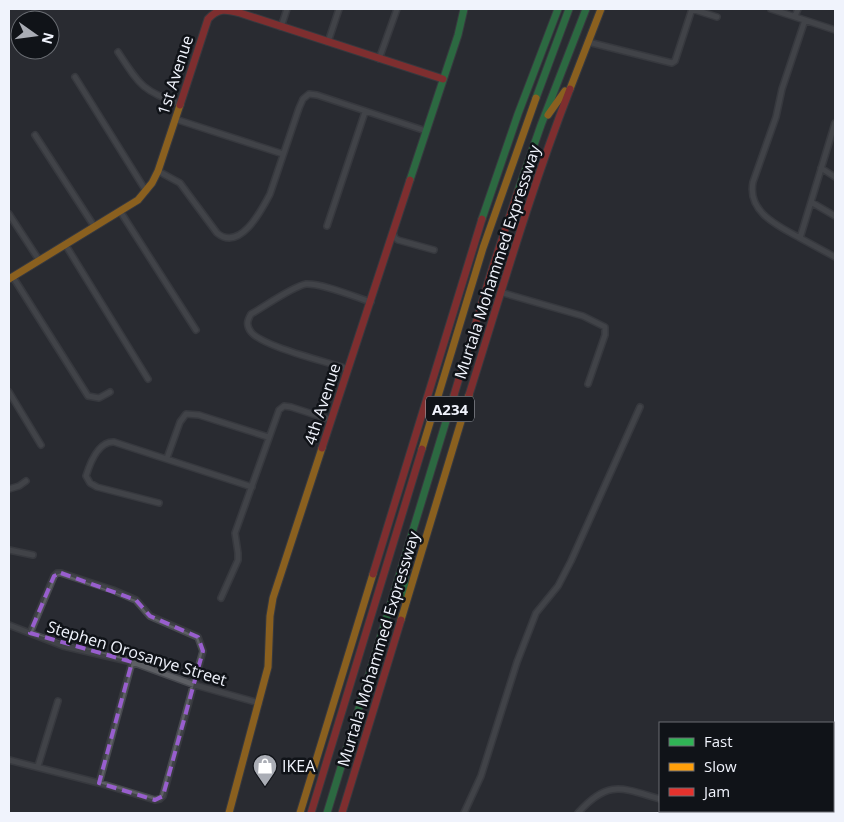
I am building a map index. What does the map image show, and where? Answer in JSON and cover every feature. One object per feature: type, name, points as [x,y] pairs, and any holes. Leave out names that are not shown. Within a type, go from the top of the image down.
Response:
[{"type":"main road","name":"1st Avenue","points":[[11,278],[138,200],[146,191],[158,171],[206,26],[214,12],[220,9],[281,26],[443,79]]},
{"type":"main road","name":"4th Avenue","points":[[229,813],[268,667],[270,616],[273,598],[371,302],[464,9]]},
{"type":"main road","name":"Murtala Mohammed Expressway","points":[[300,813],[470,253],[518,114],[558,9]]},
{"type":"main road","name":"Murtala Mohammed Expressway","points":[[311,813],[486,239],[529,115],[569,9]]},
{"type":"main road","name":"Murtala Mohammed Expressway","points":[[327,813],[493,266],[541,125],[586,9]]},
{"type":"main road","name":"Murtala Mohammed Expressway","points":[[342,813],[500,292],[541,165],[601,9]]},
{"type":"main road","points":[[541,125],[574,78]]},
{"type":"main road","points":[[364,602],[393,541]]},
{"type":"main road","points":[[402,617],[409,544]]},
{"type":"street","points":[[281,26],[287,9]]},
{"type":"street","points":[[328,42],[339,9]]},
{"type":"street","points":[[379,59],[397,9]]},
{"type":"street","points":[[588,42],[672,63],[675,61],[692,9],[717,17]]},
{"type":"street","points":[[771,9],[835,30]]},
{"type":"street","points":[[795,16],[798,9]]},
{"type":"street","points":[[805,20],[751,190],[754,202],[773,223],[835,257]]},
{"type":"street","points":[[118,52],[136,80],[144,88],[155,95],[180,104]]},
{"type":"street","points":[[75,77],[146,191]]},
{"type":"street","points":[[158,171],[180,183],[217,233],[222,237],[231,239],[244,232],[263,207],[270,194],[298,108],[303,99],[309,94],[426,131]]},
{"type":"street","points":[[327,226],[365,112]]},
{"type":"street","points":[[175,119],[283,154]]},
{"type":"street","points":[[800,238],[821,168],[833,137],[835,123]]},
{"type":"street","points":[[35,135],[94,226]]},
{"type":"street","points":[[821,168],[835,176]]},
{"type":"street","points":[[811,202],[835,216]]},
{"type":"street","points":[[120,211],[196,330]]},
{"type":"street","points":[[9,214],[39,260]]},
{"type":"street","points":[[393,232],[398,240],[434,250]]},
{"type":"street","points":[[65,244],[148,379]]},
{"type":"street","points":[[11,278],[88,396],[100,398],[110,392]]},
{"type":"street","points":[[348,369],[262,340],[250,330],[248,319],[251,314],[306,284],[317,285],[371,302]]},
{"type":"street","points":[[500,292],[583,316],[605,327],[605,335],[588,384]]},
{"type":"street","points":[[9,392],[41,445]]},
{"type":"street","points":[[221,598],[238,560],[235,532],[279,410],[284,406],[291,407],[331,420]]},
{"type":"street","points":[[464,813],[481,776],[517,662],[536,613],[558,586],[572,561],[640,407]]},
{"type":"street","points":[[168,458],[180,422],[186,414],[199,415],[268,437]]},
{"type":"street","points":[[159,503],[90,483],[86,476],[102,444],[108,441],[114,442],[252,486]]},
{"type":"street","points":[[9,488],[19,486],[26,481]]},
{"type":"street","points":[[9,550],[33,555]]},
{"type":"street","points":[[9,760],[38,766],[155,800],[160,799],[163,796],[203,651],[198,636],[150,616],[136,600],[114,590],[61,573],[54,576],[30,633]]},
{"type":"street","name":"Stephen Orosanye Street","points":[[9,625],[63,646],[132,662],[195,685],[259,703]]},
{"type":"street","points":[[99,783],[132,662]]},
{"type":"street","points":[[38,766],[58,701]]},
{"type":"street","points":[[578,813],[596,796],[611,789],[630,791],[659,799]]},
{"type":"highlighted area","points":[[61,573],[136,600],[150,616],[198,637],[203,651],[163,796],[155,800],[99,783],[132,662],[30,633],[54,576]]},
{"type":"traffic: fast","points":[[410,180],[458,35],[464,9]]},
{"type":"traffic: fast","points":[[482,219],[518,114],[558,9]]},
{"type":"traffic: fast","points":[[536,98],[569,9]]},
{"type":"traffic: fast","points":[[518,191],[541,125],[586,9]]},
{"type":"traffic: fast","points":[[327,813],[454,395]]},
{"type":"traffic: fast","points":[[403,597],[407,562]]},
{"type":"traffic: slow","points":[[570,89],[601,9]]},
{"type":"traffic: slow","points":[[548,115],[565,91]]},
{"type":"traffic: slow","points":[[422,449],[483,248],[536,98]]},
{"type":"traffic: slow","points":[[9,279],[138,200],[152,183],[158,171],[180,105]]},
{"type":"traffic: slow","points":[[401,620],[469,395]]},
{"type":"traffic: slow","points":[[229,813],[268,667],[270,616],[273,598],[322,448]]},
{"type":"traffic: slow","points":[[300,813],[373,574]]},
{"type":"traffic: jam","points":[[180,105],[208,19],[222,10],[240,13],[443,79]]},
{"type":"traffic: jam","points":[[469,395],[529,203],[570,89]]},
{"type":"traffic: jam","points":[[322,448],[410,180]]},
{"type":"traffic: jam","points":[[454,395],[518,191]]},
{"type":"traffic: jam","points":[[373,574],[482,219]]},
{"type":"traffic: jam","points":[[311,813],[422,449]]},
{"type":"traffic: jam","points":[[342,813],[401,620]]},
{"type":"place","name":"IKEA","points":[[265,787]]}]
